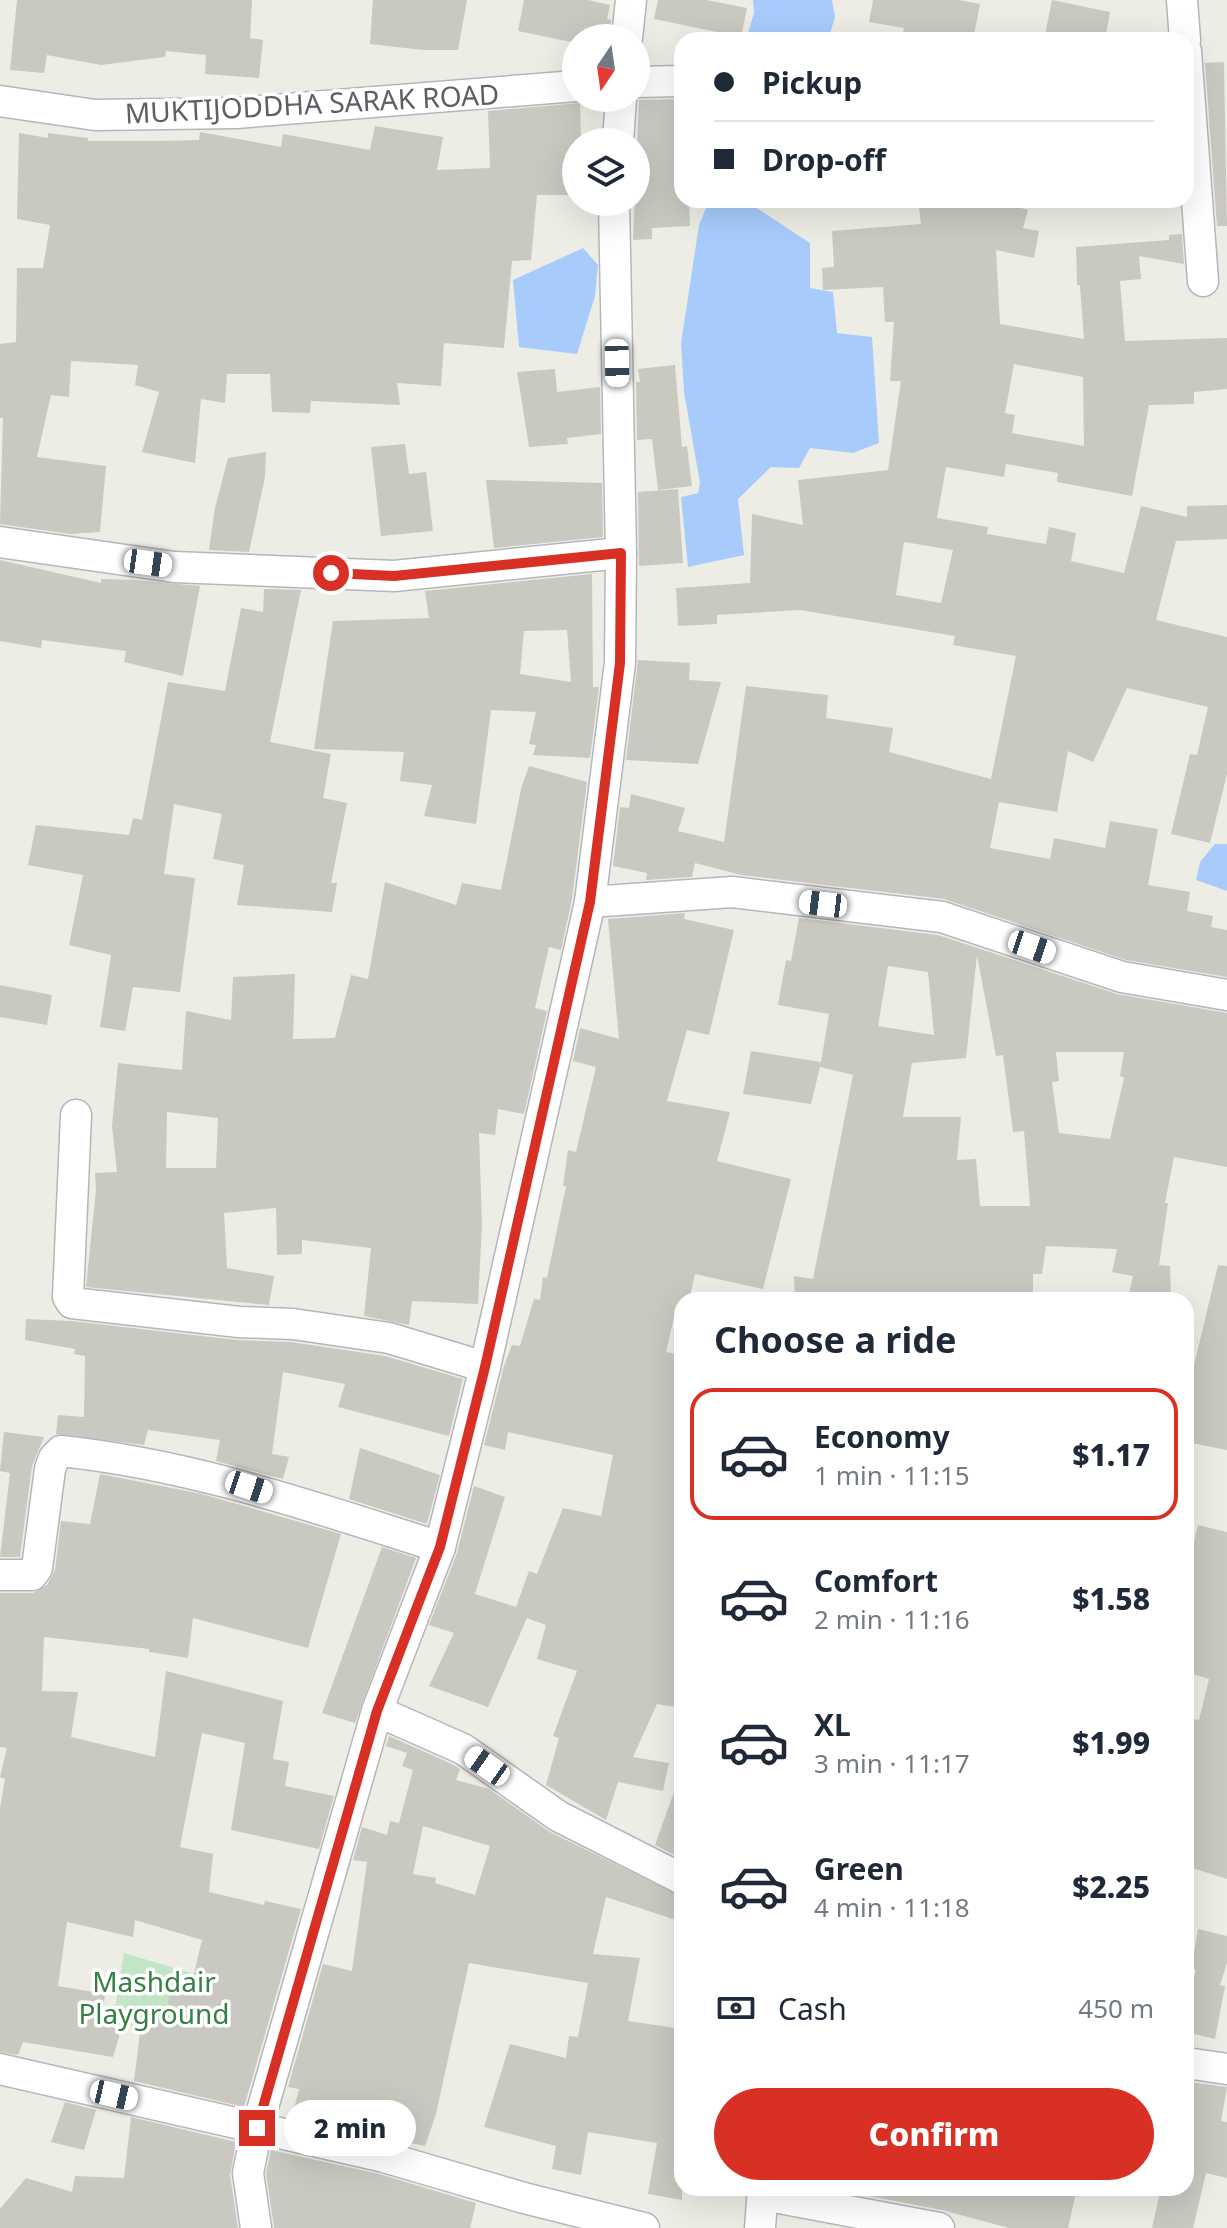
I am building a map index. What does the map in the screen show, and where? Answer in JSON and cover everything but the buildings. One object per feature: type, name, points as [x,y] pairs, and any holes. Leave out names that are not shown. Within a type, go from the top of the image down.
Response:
[{"type":"street","points":[[628,24],[631,0]]},
{"type":"street","points":[[1182,0],[1184,32]]},
{"type":"street","points":[[650,82],[674,81]]},
{"type":"street","name":"MUKTIJODDHA SARAK ROAD","points":[[0,101],[95,115],[236,113],[562,87]]},
{"type":"street","points":[[1194,159],[1203,281]]},
{"type":"street","points":[[256,2228],[248,2173],[257,2128],[377,1711],[440,1547],[485,1367],[590,902],[620,663],[621,553],[614,216]]},
{"type":"street","points":[[0,542],[174,567],[394,576],[621,553]]},
{"type":"street","points":[[590,902],[732,892],[942,917],[1122,977],[1227,995]]},
{"type":"street","points":[[76,1115],[68,1297],[72,1303],[239,1322],[293,1324],[389,1338],[461,1357],[485,1367]]},
{"type":"street","points":[[0,1575],[32,1575],[37,1568],[50,1469],[61,1451],[118,1457],[222,1478],[440,1547]]},
{"type":"street","points":[[377,1711],[463,1749],[558,1816],[674,1875]]},
{"type":"street","points":[[1194,2064],[1227,2069]]},
{"type":"street","points":[[0,2069],[384,2157],[524,2198],[644,2228]]},
{"type":"street","points":[[760,2228],[763,2196]]},
{"type":"street","points":[[783,2196],[939,2228]]},
{"type":"green space","name":"Mashdair Playground","points":[[124,1953],[262,1994],[246,2053],[113,2022]]},
{"type":"water","points":[[753,0],[832,0],[835,17],[830,32],[748,32],[754,13]]},
{"type":"water","points":[[706,208],[757,208],[810,243],[810,288],[833,292],[837,333],[872,337],[879,443],[853,453],[810,448],[799,468],[771,467],[738,499],[744,555],[688,567],[681,497],[698,493],[700,483],[684,392],[681,343],[699,225]]},
{"type":"water","points":[[583,248],[598,265],[595,296],[577,354],[519,347],[513,280]]},
{"type":"water","points":[[1215,844],[1227,844],[1227,891],[1196,880],[1200,862]]},
{"type":"route","points":[[257,2128],[377,1711],[440,1547],[485,1367],[590,902],[620,663],[621,553],[394,576],[331,573]]}]
